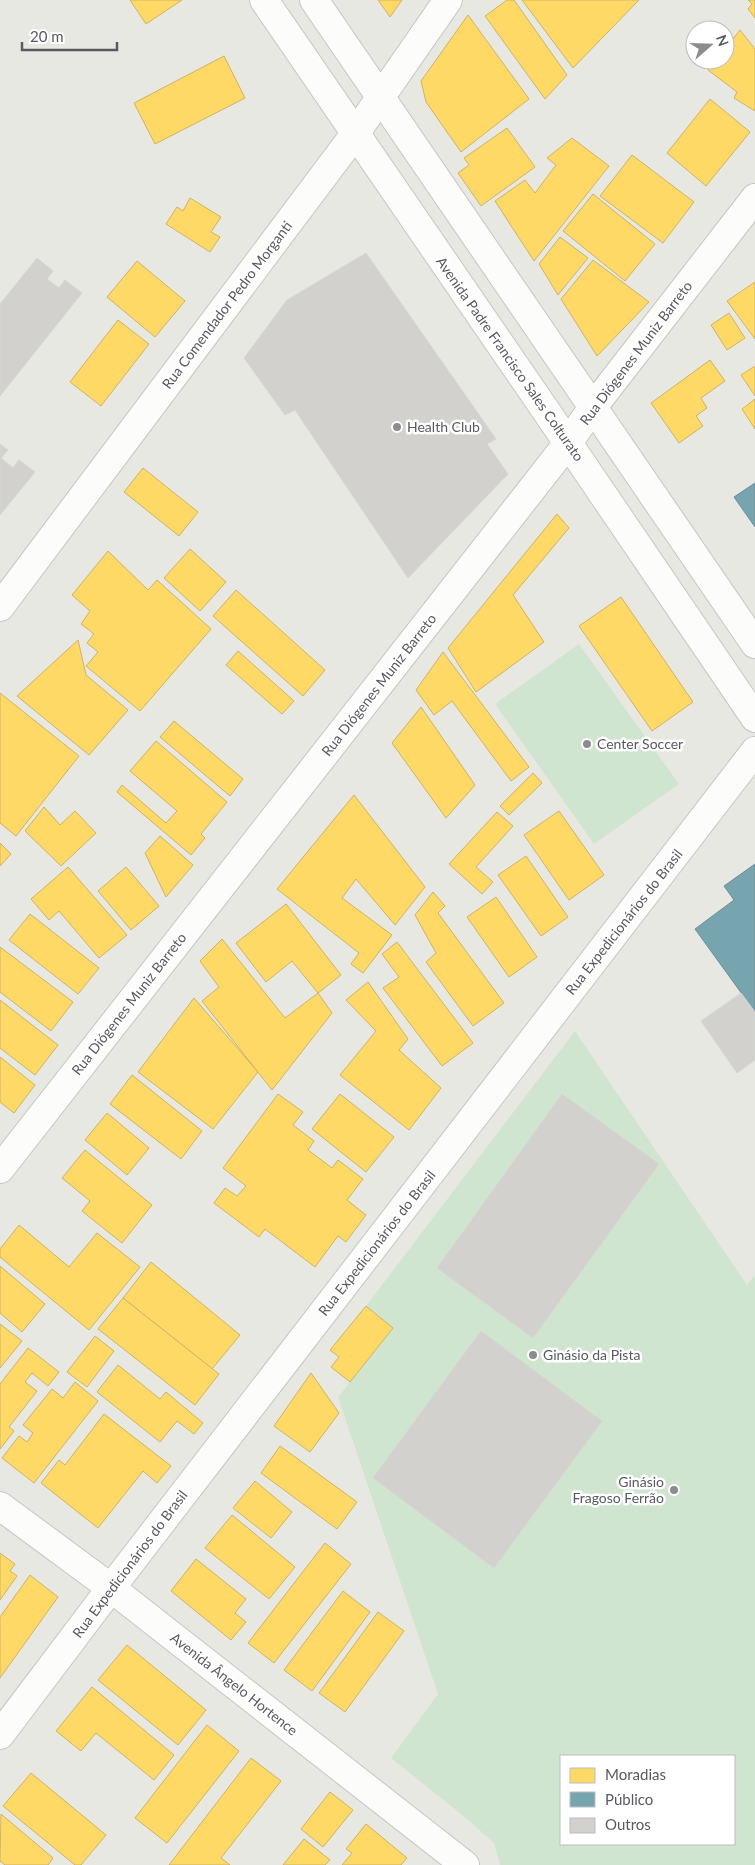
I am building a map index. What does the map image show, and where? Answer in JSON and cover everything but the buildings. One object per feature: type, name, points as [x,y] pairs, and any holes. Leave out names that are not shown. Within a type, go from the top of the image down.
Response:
[{"type":"street","name":"Avenida Padre Francisco Sales Colturato","points":[[264,0],[755,718]]},
{"type":"street","points":[[314,0],[755,644]]},
{"type":"street","name":"Rua Comendador Pedro Morganti","points":[[0,607],[381,99],[448,0]]},
{"type":"street","name":"Rua Diógenes Muniz Barreto","points":[[0,1169],[568,443],[593,407],[755,198]]},
{"type":"street","name":"Rua Expedicionários do Brasil","points":[[0,1735],[111,1588],[755,752]]},
{"type":"street","name":"Avenida Ângelo Hortence","points":[[0,1506],[111,1588],[465,1865]]},
{"type":"green space","name":"Center Soccer","points":[[579,644],[679,784],[594,844],[495,704]]},
{"type":"green space","points":[[575,1031],[747,1285],[755,1275],[755,1865],[500,1865],[494,1843],[391,1758],[438,1694],[338,1397],[393,1328],[366,1306]]},
{"type":"place","name":"Health Club","points":[[397,427]]},
{"type":"place","name":"Center Soccer","points":[[587,744]]},
{"type":"place","name":"Ginásio da Pista","points":[[533,1355]]},
{"type":"place","name":"Ginásio Fragoso Ferrão","points":[[674,1490]]}]
